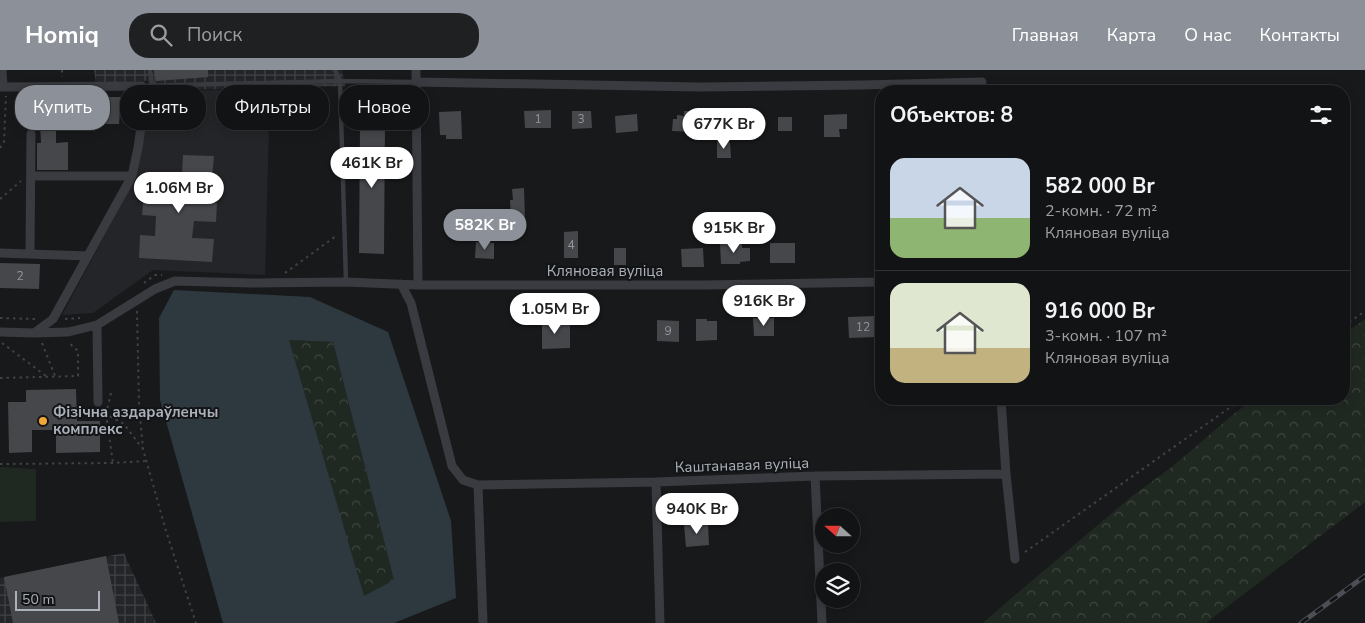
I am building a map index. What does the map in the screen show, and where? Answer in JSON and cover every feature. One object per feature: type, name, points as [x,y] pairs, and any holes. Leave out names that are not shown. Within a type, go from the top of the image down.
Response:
[{"type":"street","points":[[2,70],[3,87],[120,86]]},
{"type":"street","points":[[416,70],[418,285]]},
{"type":"street","points":[[416,82],[700,86],[982,82]]},
{"type":"street","points":[[34,333],[53,319],[132,176],[140,130]]},
{"type":"street","points":[[30,253],[31,134]]},
{"type":"street","points":[[31,175],[132,176]]},
{"type":"street","points":[[0,253],[88,256]]},
{"type":"street","name":"Кляновая вуліца","points":[[0,332],[68,332],[97,324],[155,289],[176,281],[252,283],[346,282],[418,285],[705,285],[875,282]]},
{"type":"street","points":[[400,284],[411,303],[452,466],[463,480],[478,486],[483,623]]},
{"type":"street","points":[[97,324],[98,402]]},
{"type":"street","points":[[1001,405],[1015,559]]},
{"type":"street","name":"Каштанавая вуліца","points":[[478,486],[815,476],[1006,474]]},
{"type":"street","points":[[815,476],[822,623]]},
{"type":"street","points":[[656,482],[660,623]]},
{"type":"lane","points":[[150,70],[152,85]]},
{"type":"lane","points":[[335,70],[340,81],[346,282]]},
{"type":"lane","points":[[190,85],[340,81],[416,82]]},
{"type":"path","points":[[0,148],[4,142],[3,87]]},
{"type":"path","points":[[0,199],[31,175]]},
{"type":"path","points":[[137,301],[139,405],[143,449],[166,531],[196,623]]},
{"type":"path","points":[[1350,322],[1365,311]]},
{"type":"path","points":[[0,341],[47,377]]},
{"type":"path","points":[[41,341],[55,377]]},
{"type":"path","points":[[0,378],[78,376],[78,352],[67,341]]},
{"type":"path","points":[[112,393],[106,414],[113,463]]},
{"type":"path","points":[[1015,559],[1233,405]]},
{"type":"path","points":[[106,414],[124,424],[143,449]]},
{"type":"path","points":[[0,464],[146,461]]},
{"type":"shaded area","points":[[94,70],[342,70],[345,85],[216,85],[216,89],[206,90],[206,85],[147,85],[147,81],[96,83]]},
{"type":"shaded area","points":[[216,90],[216,130],[269,130],[265,275],[153,270],[93,313],[62,315],[137,175],[144,130],[206,130],[206,91]]},
{"type":"shaded area","points":[[174,290],[310,297],[388,332],[451,521],[456,598],[394,623],[223,623],[160,400],[159,318]],"holes":[[[289,340],[333,342],[394,580],[364,596]]]},
{"type":"shaded area","points":[[124,553],[156,623],[0,623],[0,578]]},
{"type":"green space","points":[[1365,319],[1365,502],[1206,623],[983,623],[1131,497],[1173,466],[1246,405],[1350,405],[1350,330]]},
{"type":"green space","points":[[289,340],[333,342],[394,580],[364,597]]},
{"type":"green space","points":[[0,467],[36,469],[36,521],[0,522]]},
{"type":"building","points":[[154,70],[208,70],[208,77],[156,81]]},
{"type":"building","points":[[110,97],[120,97],[119,124],[110,124]]},
{"type":"building","points":[[551,110],[551,128],[525,128],[524,111]]},
{"type":"building","points":[[461,111],[462,139],[446,139],[446,135],[440,135],[439,112]]},
{"type":"building","points":[[572,111],[591,111],[592,128],[572,129]]},
{"type":"building","points":[[684,111],[696,111],[695,132],[672,131],[673,119],[677,119],[677,115],[684,116]]},
{"type":"building","points":[[748,112],[761,113],[761,126],[748,126]]},
{"type":"building","points":[[637,114],[638,131],[616,133],[615,116]]},
{"type":"building","points":[[847,114],[847,129],[839,129],[840,137],[824,137],[824,115]]},
{"type":"building","points":[[778,117],[792,117],[792,131],[778,131]]},
{"type":"building","points":[[40,130],[56,130],[56,143],[68,142],[68,170],[37,170],[37,143],[41,143]]},
{"type":"building","points":[[360,130],[385,130],[384,254],[359,253]]},
{"type":"building","points":[[717,142],[730,142],[731,158],[717,158]]},
{"type":"building","points":[[183,155],[214,156],[212,178],[195,177],[194,201],[217,203],[216,222],[194,221],[192,238],[214,239],[212,262],[139,258],[140,235],[155,236],[156,216],[142,215],[144,193],[155,194],[156,172],[182,174]]},
{"type":"building","points":[[524,188],[525,220],[511,221],[510,200],[513,200],[512,189]]},
{"type":"building","points":[[578,231],[578,258],[564,258],[564,232]]},
{"type":"building","points":[[476,242],[494,243],[494,259],[475,258]]},
{"type":"building","points":[[770,243],[795,243],[795,263],[770,263]]},
{"type":"building","points":[[720,244],[742,244],[742,248],[750,248],[750,261],[740,262],[740,264],[721,264]]},
{"type":"building","points":[[614,248],[626,248],[626,265],[614,265]]},
{"type":"building","points":[[703,248],[704,267],[682,267],[681,249]]},
{"type":"building","points":[[0,263],[40,264],[39,289],[0,288]]},
{"type":"building","points":[[875,316],[875,337],[849,338],[848,317]]},
{"type":"building","points":[[753,318],[774,318],[774,336],[754,336]]},
{"type":"building","points":[[554,319],[554,325],[570,325],[570,348],[542,349],[542,320]]},
{"type":"building","points":[[696,319],[717,321],[717,340],[696,341]]},
{"type":"building","points":[[657,320],[679,321],[679,342],[657,341]]},
{"type":"building","name":"Фізічна аздараўленчы комплекс","points":[[76,389],[77,421],[100,421],[100,452],[56,453],[56,430],[32,430],[32,452],[9,453],[8,402],[26,402],[26,390]]},
{"type":"building","points":[[708,524],[709,545],[686,547],[684,525]]},
{"type":"building","points":[[106,556],[119,623],[13,623],[4,577]]},
{"type":"railway","points":[[1301,623],[1365,576]]},
{"type":"place","name":"Фізічна аздараўленчы комплекс","points":[[43,421]]}]
